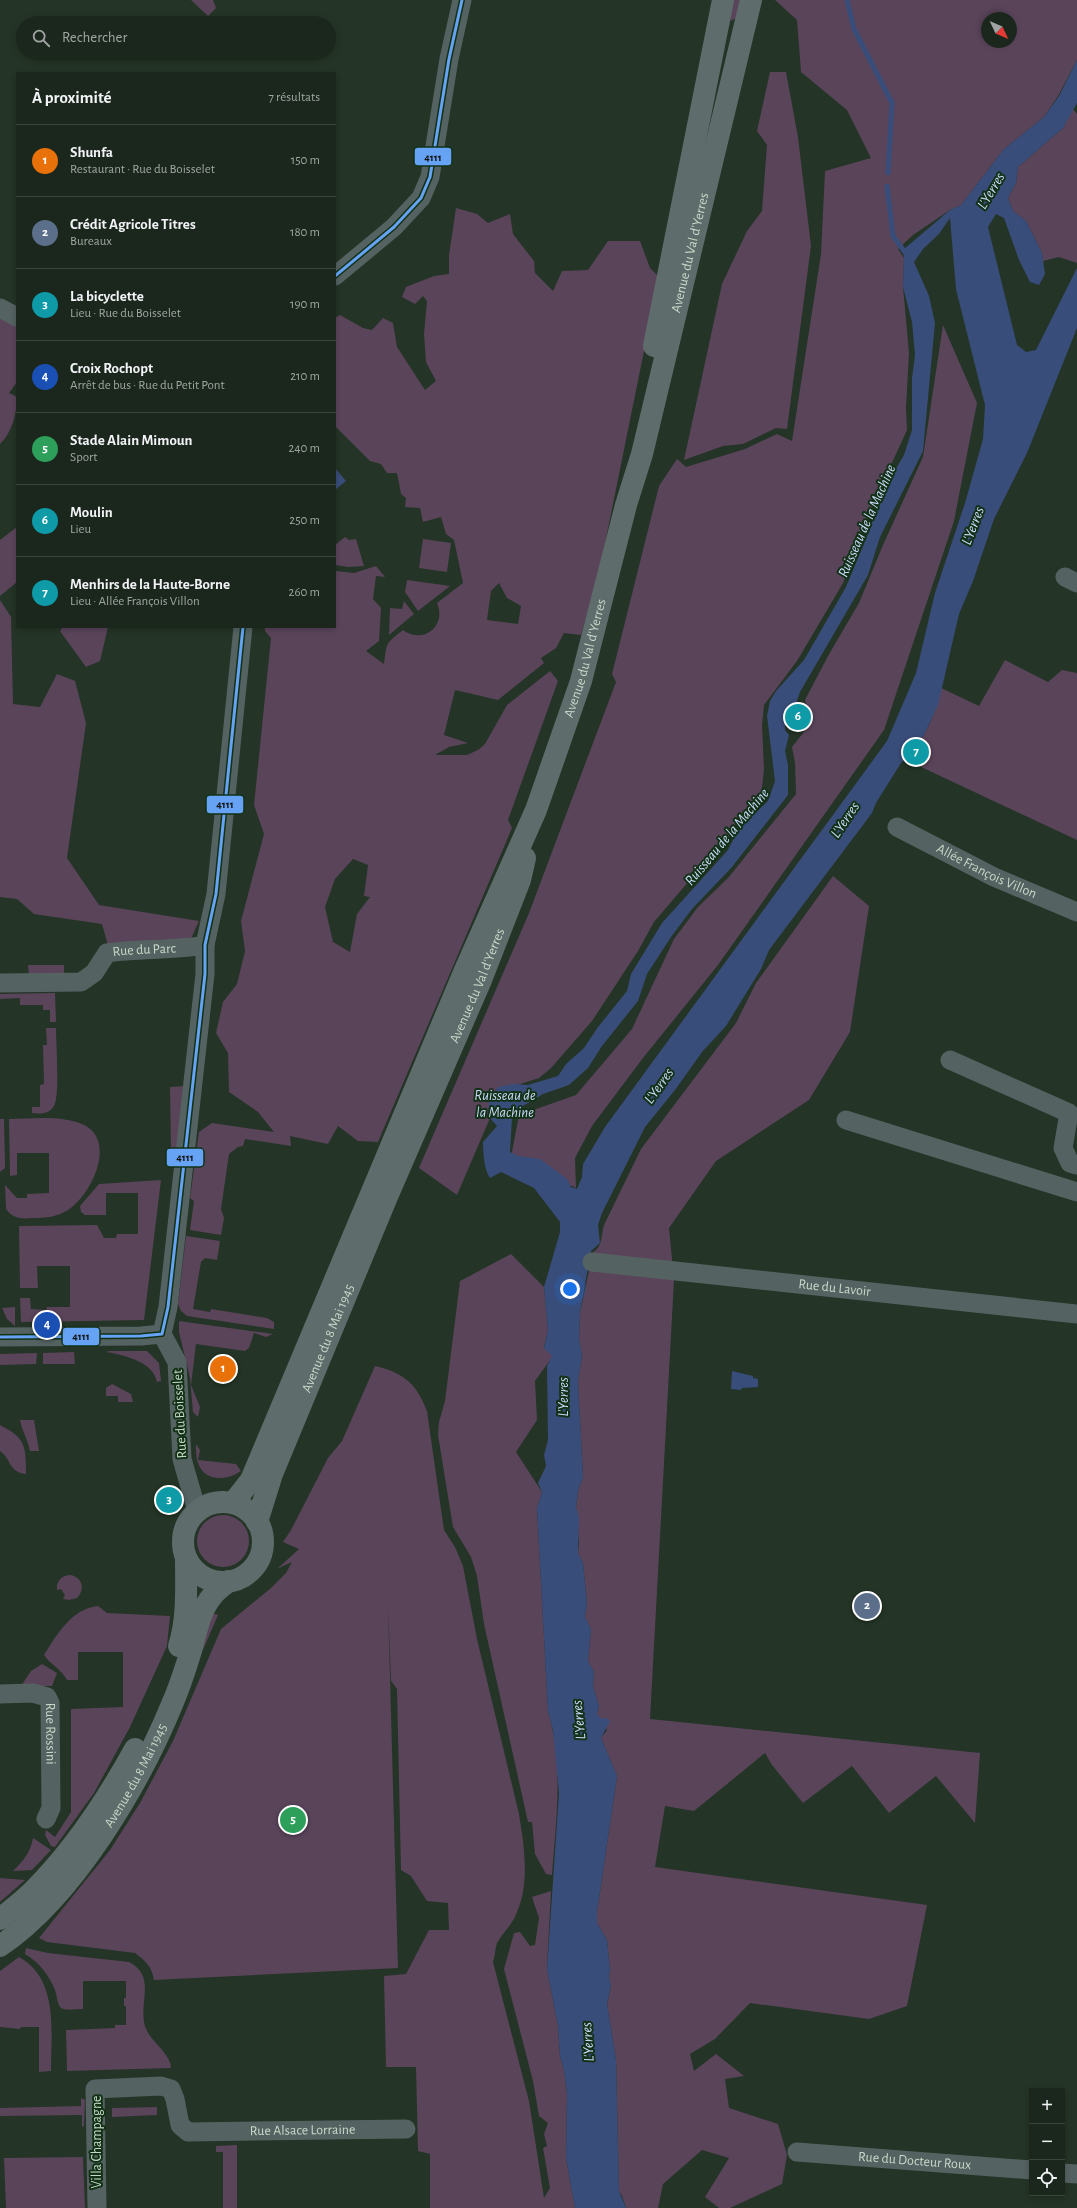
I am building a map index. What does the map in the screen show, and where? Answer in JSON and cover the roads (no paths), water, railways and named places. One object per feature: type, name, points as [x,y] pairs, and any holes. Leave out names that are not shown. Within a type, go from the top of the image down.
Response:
[{"type":"main road","name":"Avenue du Val d'Yerres","points":[[626,505],[634,446],[723,0]]},
{"type":"main road","name":"Avenue du Val d'Yerres","points":[[397,1154],[481,980],[520,880],[536,810],[581,681],[626,505],[642,454],[751,0]]},
{"type":"main road","name":"Avenue du 8 Mai 1945","points":[[233,1503],[251,1480],[397,1154]]},
{"type":"main road","name":"Avenue du 8 Mai 1945","points":[[257,1522],[266,1487],[397,1154]]},
{"type":"main road","points":[[212,1503],[233,1503],[243,1507],[257,1522],[262,1534],[262,1547],[259,1559],[251,1569],[241,1577],[229,1581],[216,1581],[204,1577],[194,1569],[186,1558],[183,1538],[185,1528],[197,1511],[212,1503]]},
{"type":"main road","name":"Avenue du 8 Mai 1945","points":[[0,1919],[32,1891],[63,1856],[97,1812],[125,1768],[150,1721],[169,1677],[182,1636],[186,1601],[186,1558]]},
{"type":"main road","name":"Avenue du 8 Mai 1945","points":[[0,1946],[13,1937],[46,1905],[69,1878],[115,1814],[162,1727],[180,1684],[195,1632],[205,1606],[212,1596],[229,1581]]},
{"type":"street","points":[[336,275],[394,227],[421,198],[430,177],[462,0]]},
{"type":"street","points":[[0,308],[16,316]]},
{"type":"street","points":[[0,1337],[141,1336],[162,1334],[168,1307],[205,974],[207,938],[216,894],[243,628]]},
{"type":"street","name":"Allée François Villon","points":[[897,827],[994,877],[1077,912]]},
{"type":"street","name":"Rue du Parc","points":[[0,983],[81,982],[94,972],[107,953],[126,950],[180,950],[207,938]]},
{"type":"street","points":[[950,1060],[1069,1114],[1063,1148],[1070,1163],[1077,1165]]},
{"type":"street","points":[[846,1120],[1077,1192]]},
{"type":"street","name":"Rue du Lavoir","points":[[592,1262],[1077,1314]]},
{"type":"street","name":"Rue du Boisselet","points":[[162,1334],[177,1362],[182,1459],[197,1511]]},
{"type":"street","name":"Rue Rossini","points":[[0,1694],[33,1694],[47,1697],[50,1703],[51,1808],[46,1819]]},
{"type":"street","name":"Villa Champagne","points":[[97,2208],[95,2089],[161,2086],[171,2090],[175,2099],[180,2125],[188,2132],[200,2132]]},
{"type":"street","name":"Rue Alsace Lorraine","points":[[200,2132],[406,2129]]},
{"type":"street","name":"Rue du Docteur Roux","points":[[797,2152],[1029,2170]]},
{"type":"street","points":[[1065,2173],[1077,2174]]},
{"type":"water","name":"L'Yerres","points":[[1077,60],[1077,103],[1063,128],[1018,167],[1016,183],[1008,198],[1013,211],[1026,221],[1042,253],[1045,274],[1039,285],[1030,282],[1019,260],[1004,218],[996,214],[988,227],[1017,345],[1026,352],[1036,350],[1077,268],[1077,328],[1027,453],[994,519],[973,581],[959,614],[938,705],[925,733],[913,752],[901,763],[876,803],[872,813],[769,950],[761,969],[726,1026],[702,1052],[675,1090],[645,1127],[602,1213],[598,1225],[600,1243],[591,1251],[580,1313],[579,1339],[582,1356],[578,1381],[583,1477],[578,1491],[576,1508],[579,1516],[578,1553],[583,1563],[587,1603],[585,1617],[591,1629],[588,1661],[594,1672],[593,1686],[599,1706],[597,1714],[602,1719],[607,1718],[610,1721],[601,1738],[617,1776],[597,1912],[597,1923],[607,1940],[610,1970],[609,1977],[611,1986],[607,2004],[616,2060],[619,2191],[626,2208],[575,2208],[566,2158],[567,2094],[564,2070],[560,2056],[558,2026],[547,1969],[559,1793],[553,1730],[548,1711],[537,1508],[542,1492],[538,1483],[546,1466],[544,1455],[548,1440],[547,1366],[552,1356],[544,1348],[548,1330],[544,1287],[560,1232],[560,1222],[534,1188],[501,1172],[490,1178],[488,1175],[484,1160],[483,1142],[497,1126],[488,1116],[489,1099],[498,1087],[513,1084],[528,1085],[558,1076],[566,1064],[584,1048],[598,1027],[627,991],[631,974],[662,923],[728,850],[738,830],[768,801],[775,781],[767,716],[770,701],[776,691],[804,660],[846,587],[868,534],[877,506],[887,484],[904,455],[912,430],[912,378],[915,355],[912,322],[903,287],[904,249],[950,210],[961,205],[1004,149],[1044,117],[1059,96]],"holes":[[[950,218],[956,289],[985,405],[983,439],[965,503],[935,593],[916,673],[887,741],[605,1127],[583,1164],[582,1177],[577,1189],[571,1187],[567,1179],[540,1159],[518,1156],[510,1152],[512,1118],[521,1107],[543,1094],[569,1085],[588,1068],[602,1046],[638,1001],[647,974],[671,937],[692,909],[732,867],[788,795],[788,765],[785,751],[789,735],[785,730],[785,722],[790,722],[800,692],[868,575],[880,537],[923,451],[935,323],[929,296],[914,262],[923,249],[939,234]]]},
{"type":"water","points":[[336,469],[346,481],[336,489]]},
{"type":"water","points":[[732,1371],[753,1376],[753,1378],[758,1379],[758,1387],[742,1388],[741,1390],[731,1389]]},
{"type":"waterway","name":"Ruisseau de la Machine","points":[[847,0],[854,29],[892,103],[888,173]]},
{"type":"waterway","name":"Ruisseau de la Machine","points":[[887,186],[893,236],[907,255]]},
{"type":"place","name":"Moulin","points":[[798,717]]},
{"type":"place","name":"Menhirs de la Haute-Borne","points":[[916,752]]},
{"type":"place","name":"Croix Rochopt","points":[[47,1325]]},
{"type":"place","name":"Shunfa","points":[[223,1369]]},
{"type":"place","name":"La bicyclette","points":[[169,1500]]},
{"type":"place","name":"Crédit Agricole Titres","points":[[867,1606]]},
{"type":"place","name":"Stade Alain Mimoun","points":[[293,1820]]}]
